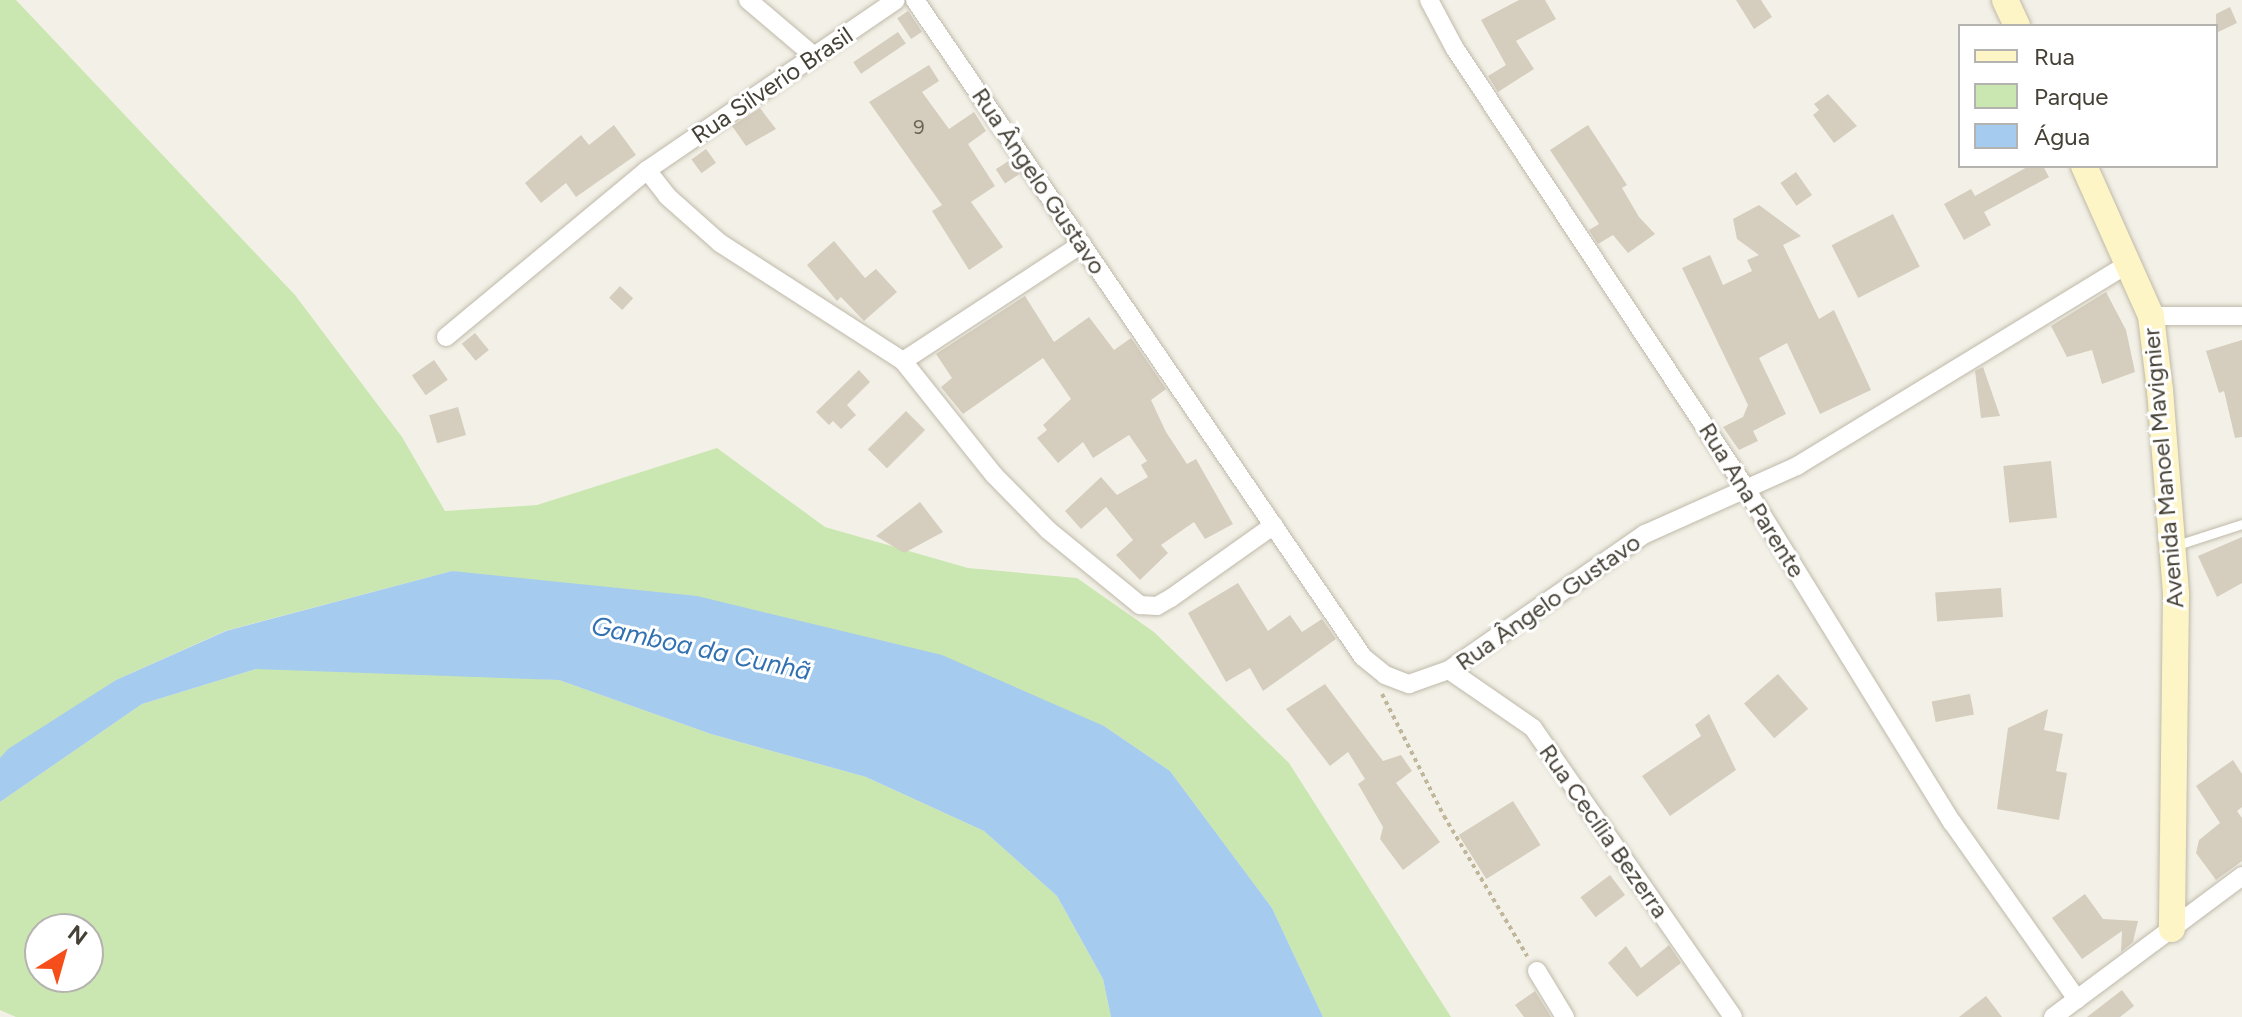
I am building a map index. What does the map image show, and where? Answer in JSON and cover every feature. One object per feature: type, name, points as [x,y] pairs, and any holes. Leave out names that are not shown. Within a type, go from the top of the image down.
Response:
[{"type":"street","points":[[748,0],[814,56]]},
{"type":"street","name":"Rua Silverio Brasil","points":[[446,337],[647,170],[896,0]]},
{"type":"street","name":"Rua Ângelo Gustavo","points":[[915,0],[1363,657],[1385,675],[1409,684],[1449,670],[1645,534],[1797,466],[2130,263]]},
{"type":"street","name":"Rua Ana Parente","points":[[1429,0],[1454,47],[1746,489],[1952,822],[2077,999]]},
{"type":"street","points":[[2005,0],[2016,24]]},
{"type":"street","name":"Avenida Manoel Mavignier","points":[[2085,168],[2130,263],[2151,316],[2174,546],[2172,929]]},
{"type":"street","points":[[647,170],[667,196],[720,243],[903,361],[994,475],[1048,530],[1140,605],[1157,606],[1171,598],[1274,525]]},
{"type":"street","points":[[903,361],[1082,244]]},
{"type":"street","points":[[2151,316],[2242,316]]},
{"type":"street","name":"Rua Cecília Bezerra","points":[[1449,670],[1533,728],[1733,1017]]},
{"type":"street","points":[[2053,1017],[2242,876]]},
{"type":"street","points":[[1537,971],[1565,1017]]},
{"type":"lane","points":[[2174,546],[2242,524]]},
{"type":"path","points":[[1363,657],[1444,816],[1537,971]]},
{"type":"green space","points":[[0,0],[16,0],[295,295],[402,437],[445,511],[537,505],[717,448],[825,527],[968,568],[1077,578],[1154,632],[1289,763],[1451,1017],[1323,1017],[1272,908],[1170,771],[1104,726],[452,571],[225,631],[116,680],[0,758]]},
{"type":"green space","points":[[337,668],[559,680],[711,734],[866,777],[984,831],[1057,896],[1103,979],[1111,1017],[16,1017],[0,1010],[0,802],[142,704],[256,669]]},
{"type":"water","name":"Gamboa da Cunhã","points":[[452,571],[697,596],[942,655],[1104,726],[1170,771],[1272,908],[1323,1017],[1111,1017],[1103,979],[1057,896],[984,831],[866,777],[711,734],[559,680],[256,669],[142,704],[0,802],[0,758],[8,749],[116,680],[226,631]]},
{"type":"building","points":[[1519,0],[1545,0],[1556,19],[1516,41],[1534,69],[1498,92],[1488,76],[1506,65],[1481,20]]},
{"type":"building","points":[[1736,0],[1761,0],[1772,17],[1754,29]]},
{"type":"building","points":[[2230,7],[2237,23],[2218,32],[2216,14]]},
{"type":"building","points":[[908,11],[922,32],[911,39],[897,18]]},
{"type":"building","points":[[898,32],[906,44],[861,74],[853,62]]},
{"type":"building","points":[[929,65],[939,81],[922,92],[949,129],[974,112],[986,131],[968,144],[995,186],[971,202],[1003,247],[969,270],[932,211],[942,205],[869,102]]},
{"type":"building","points":[[1828,94],[1857,126],[1834,143],[1813,115],[1819,110],[1814,104]]},
{"type":"building","points":[[760,108],[776,129],[746,146],[732,126]]},
{"type":"building","points":[[614,125],[636,155],[576,197],[566,183],[541,203],[525,183],[581,135],[589,145]]},
{"type":"building","points":[[1588,125],[1627,185],[1622,188],[1639,217],[1655,234],[1628,253],[1613,235],[1598,244],[1589,230],[1599,224],[1550,150]]},
{"type":"building","points":[[706,149],[716,163],[701,173],[691,160]]},
{"type":"building","points":[[1010,160],[1019,174],[1005,184],[996,169]]},
{"type":"building","points":[[2025,168],[2044,168],[2049,177],[1984,212],[1991,225],[1964,240],[1944,204],[1971,189],[1975,196]]},
{"type":"building","points":[[1796,172],[1812,195],[1796,206],[1780,183]]},
{"type":"building","points":[[1759,205],[1801,236],[1783,245],[1819,319],[1834,310],[1871,390],[1820,414],[1787,343],[1759,358],[1786,414],[1753,431],[1758,441],[1739,450],[1723,427],[1743,417],[1748,405],[1682,268],[1710,255],[1723,285],[1752,271],[1747,260],[1759,255],[1737,239],[1733,219]]},
{"type":"building","points":[[1893,214],[1920,267],[1858,298],[1832,245]]},
{"type":"building","points":[[834,241],[865,278],[876,269],[897,292],[864,321],[841,297],[837,301],[807,265]]},
{"type":"building","points":[[620,286],[633,298],[622,310],[609,298]]},
{"type":"building","points":[[2106,292],[2126,330],[2135,372],[2102,384],[2092,350],[2067,357],[2051,326]]},
{"type":"building","points":[[1025,296],[1054,342],[1089,317],[1114,350],[1131,338],[1166,389],[1151,400],[1166,432],[1187,464],[1196,459],[1233,524],[1205,539],[1194,522],[1161,545],[1168,553],[1140,580],[1116,555],[1133,540],[1106,507],[1081,529],[1065,511],[1101,477],[1117,495],[1148,477],[1141,465],[1147,461],[1129,435],[1093,458],[1083,442],[1058,463],[1037,438],[1047,430],[1043,425],[1071,399],[1043,358],[963,414],[941,387],[952,378],[936,354]]},
{"type":"building","points":[[475,333],[489,350],[476,361],[462,344]]},
{"type":"building","points":[[2242,340],[2242,437],[2235,438],[2224,391],[2219,393],[2206,351]]},
{"type":"building","points":[[434,360],[448,380],[426,395],[412,375]]},
{"type":"building","points":[[1983,367],[2000,416],[1981,418],[1975,371]]},
{"type":"building","points":[[859,370],[870,382],[847,405],[856,415],[841,429],[833,421],[829,425],[816,412]]},
{"type":"building","points":[[458,407],[466,435],[437,443],[429,415]]},
{"type":"building","points":[[906,411],[925,430],[887,468],[868,449]]},
{"type":"building","points":[[2051,461],[2057,518],[2009,523],[2003,466]]},
{"type":"building","points":[[920,502],[943,532],[904,553],[876,536]]},
{"type":"building","points":[[2242,537],[2242,583],[2217,597],[2198,556]]},
{"type":"building","points":[[1238,583],[1268,631],[1290,615],[1302,632],[1322,619],[1336,639],[1263,691],[1250,668],[1226,682],[1188,613]]},
{"type":"building","points":[[2001,588],[2003,617],[1937,622],[1935,593]]},
{"type":"building","points":[[1778,674],[1808,709],[1774,738],[1744,704]]},
{"type":"building","points":[[1325,684],[1383,761],[1401,755],[1412,771],[1396,783],[1440,842],[1403,870],[1380,839],[1383,827],[1358,784],[1365,779],[1348,752],[1330,766],[1286,709]]},
{"type":"building","points":[[1970,694],[1974,715],[1936,722],[1932,701]]},
{"type":"building","points":[[2048,709],[2044,730],[2063,734],[2056,771],[2067,773],[2059,820],[1997,809],[2008,728]]},
{"type":"building","points":[[1709,714],[1736,770],[1670,816],[1642,776],[1701,736],[1695,725]]},
{"type":"building","points":[[2233,760],[2242,774],[2242,807],[2237,811],[2242,818],[2242,861],[2216,880],[2196,853],[2199,840],[2220,823],[2196,786]]},
{"type":"building","points":[[1513,801],[1541,845],[1486,879],[1459,835]]},
{"type":"building","points":[[1610,875],[1625,895],[1595,917],[1580,897]]},
{"type":"building","points":[[2085,894],[2103,919],[2138,921],[2133,942],[2121,952],[2122,931],[2082,959],[2052,918]]},
{"type":"building","points":[[1669,945],[1681,963],[1637,997],[1608,963],[1626,946],[1641,968]]},
{"type":"building","points":[[2122,990],[2134,1006],[2120,1017],[2087,1017]]},
{"type":"building","points":[[1535,991],[1551,1017],[1524,1017],[1515,1005]]},
{"type":"building","points":[[1986,996],[2002,1017],[1959,1017]]}]
